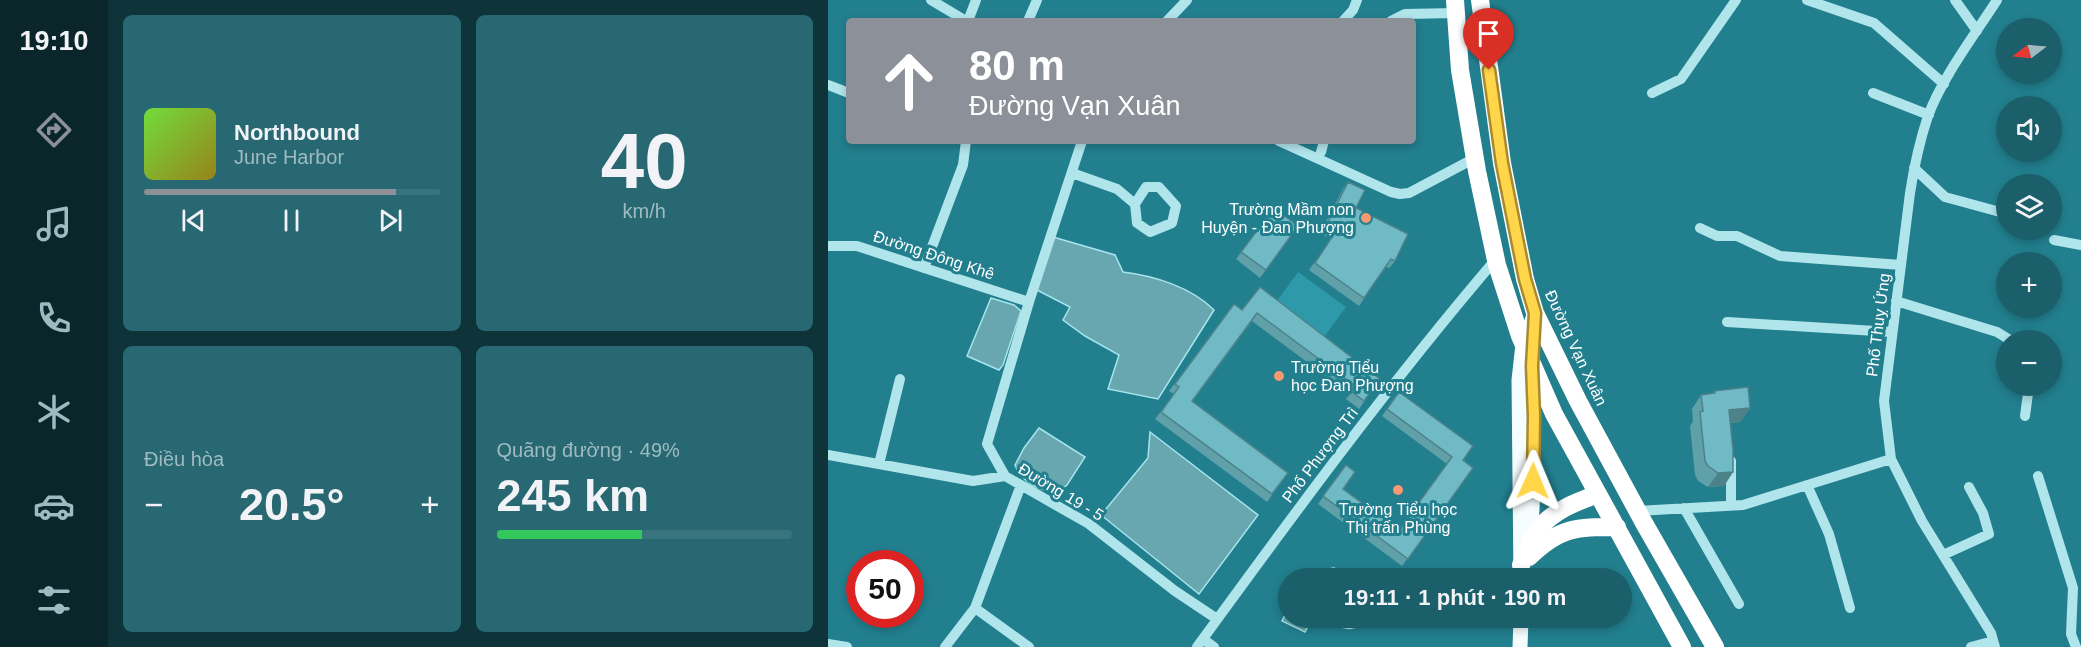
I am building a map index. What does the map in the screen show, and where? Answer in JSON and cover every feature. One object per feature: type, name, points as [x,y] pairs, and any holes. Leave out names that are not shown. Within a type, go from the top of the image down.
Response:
[{"type":"highway","name":"Đường Vạn Xuân","points":[[1480,0],[1502,163],[1525,279],[1535,313],[1578,401],[1637,511],[1715,647]]},
{"type":"highway","points":[[1455,7],[1460,70],[1475,158],[1496,259],[1523,344],[1554,414],[1682,647]]},
{"type":"highway","points":[[1519,380],[1532,366],[1555,354]]},
{"type":"highway","points":[[1522,568],[1536,532],[1546,521],[1577,502],[1598,494]]},
{"type":"highway","points":[[1524,568],[1548,540],[1566,530],[1587,527],[1617,528]]},
{"type":"main road","points":[[1521,568],[1519,380],[1523,344],[1535,313]]},
{"type":"main road","points":[[1522,568],[1531,531],[1532,513],[1534,416],[1532,366],[1535,313]]},
{"type":"main road","points":[[1520,647],[1521,628]]},
{"type":"street","points":[[931,0],[962,18]]},
{"type":"street","points":[[968,18],[976,0]]},
{"type":"street","points":[[1029,18],[1037,0]]},
{"type":"street","points":[[1170,18],[1187,0]]},
{"type":"street","points":[[1346,18],[1353,10],[1357,0]]},
{"type":"street","points":[[1652,93],[1681,79],[1736,0]]},
{"type":"street","points":[[1807,0],[1874,22],[1944,84]]},
{"type":"street","points":[[1955,0],[1977,32]]},
{"type":"street","name":"Phố Thuỵ Ứng","points":[[1994,644],[1991,633],[1922,521],[1892,459],[1884,401],[1914,168],[1929,115],[1944,84],[1997,0]]},
{"type":"street","points":[[1397,18],[1405,14],[1455,7]]},
{"type":"street","points":[[828,85],[846,92]]},
{"type":"street","points":[[1873,93],[1929,115]]},
{"type":"street","points":[[924,268],[963,165],[966,144]]},
{"type":"street","points":[[1005,476],[987,444],[1029,302],[1081,144]]},
{"type":"street","points":[[1285,144],[1400,194],[1409,193],[1475,158]]},
{"type":"street","points":[[1321,153],[1323,144]]},
{"type":"street","points":[[1914,168],[1946,197],[1996,211]]},
{"type":"street","points":[[1072,173],[1118,189],[1135,204],[1137,223],[1150,232],[1172,223],[1176,206],[1159,187],[1146,188],[1135,204]]},
{"type":"street","points":[[1700,228],[1717,236],[1737,236],[1780,256],[1901,265]]},
{"type":"street","points":[[2054,240],[2081,245]]},
{"type":"street","name":"Đường Đông Khê","points":[[828,246],[857,246],[1029,302]]},
{"type":"street","name":"Phố Phượng Trì","points":[[1200,643],[1321,476],[1446,317],[1496,259]]},
{"type":"street","points":[[1896,301],[1996,332]]},
{"type":"street","points":[[1727,322],[1892,332]]},
{"type":"street","points":[[879,464],[900,379]]},
{"type":"street","points":[[2025,416],[2028,396]]},
{"type":"street","name":"Đường 19 - 5","points":[[828,455],[973,480],[1005,476],[1089,524],[1175,591],[1217,619]]},
{"type":"street","points":[[1637,511],[1743,505],[1892,459]]},
{"type":"street","points":[[1731,461],[1731,506]]},
{"type":"street","points":[[2038,476],[2073,588],[2071,634],[2076,647]]},
{"type":"street","points":[[945,647],[975,608],[1021,484]]},
{"type":"street","points":[[1807,485],[1829,534],[1851,608]]},
{"type":"street","points":[[1943,555],[1989,534],[1983,513],[1969,487]]},
{"type":"street","points":[[1684,508],[1739,604]]},
{"type":"street","points":[[975,608],[1029,647]]},
{"type":"street","points":[[1200,643],[1214,647]]},
{"type":"street","points":[[828,644],[847,647]]},
{"type":"street","points":[[1971,647],[1994,644]]},
{"type":"shaded area","points":[[1053,237],[1115,255],[1123,272],[1147,276],[1184,289],[1214,310],[1158,399],[1108,389],[1119,355],[1085,336],[1063,320],[1070,307],[1037,290]]},
{"type":"shaded area","points":[[1298,272],[1346,307],[1324,337],[1277,301]]},
{"type":"shaded area","points":[[991,298],[1014,305],[1021,311],[1003,365],[999,370],[967,356]]},
{"type":"shaded area","points":[[1039,428],[1085,457],[1067,485],[1058,492],[1032,485],[1022,477],[1015,465]]},
{"type":"shaded area","points":[[1150,432],[1258,515],[1199,594],[1101,515],[1148,458]]},
{"type":"building","points":[[1348,182],[1365,190],[1356,208],[1408,234],[1395,261],[1391,259],[1364,298],[1315,263],[1336,231],[1326,226]]},
{"type":"building","points":[[1274,208],[1298,226],[1266,270],[1241,252]]},
{"type":"building","points":[[1260,287],[1380,379],[1364,401],[1351,391],[1355,386],[1257,313],[1192,401],[1288,473],[1272,494],[1161,412],[1179,387],[1175,384],[1234,304],[1242,310]]},
{"type":"building","points":[[1748,387],[1750,408],[1729,410],[1733,472],[1718,473],[1705,461],[1700,412],[1703,411],[1701,395]]},
{"type":"building","points":[[1399,392],[1473,446],[1463,460],[1473,468],[1408,559],[1323,496],[1346,465],[1355,472],[1343,489],[1399,530],[1452,457],[1387,409]]},
{"type":"place","name":"Trường Mầm non Huyện - Đan Phượng","points":[[1366,218]]},
{"type":"place","name":"Trường Tiểu học Đan Phượng","points":[[1279,376]]},
{"type":"place","name":"Trường Tiểu học Thị trấn Phùng","points":[[1398,490]]},
{"type":"route","points":[[1489,70],[1502,163],[1525,279],[1535,313],[1532,366],[1533,481]]}]
